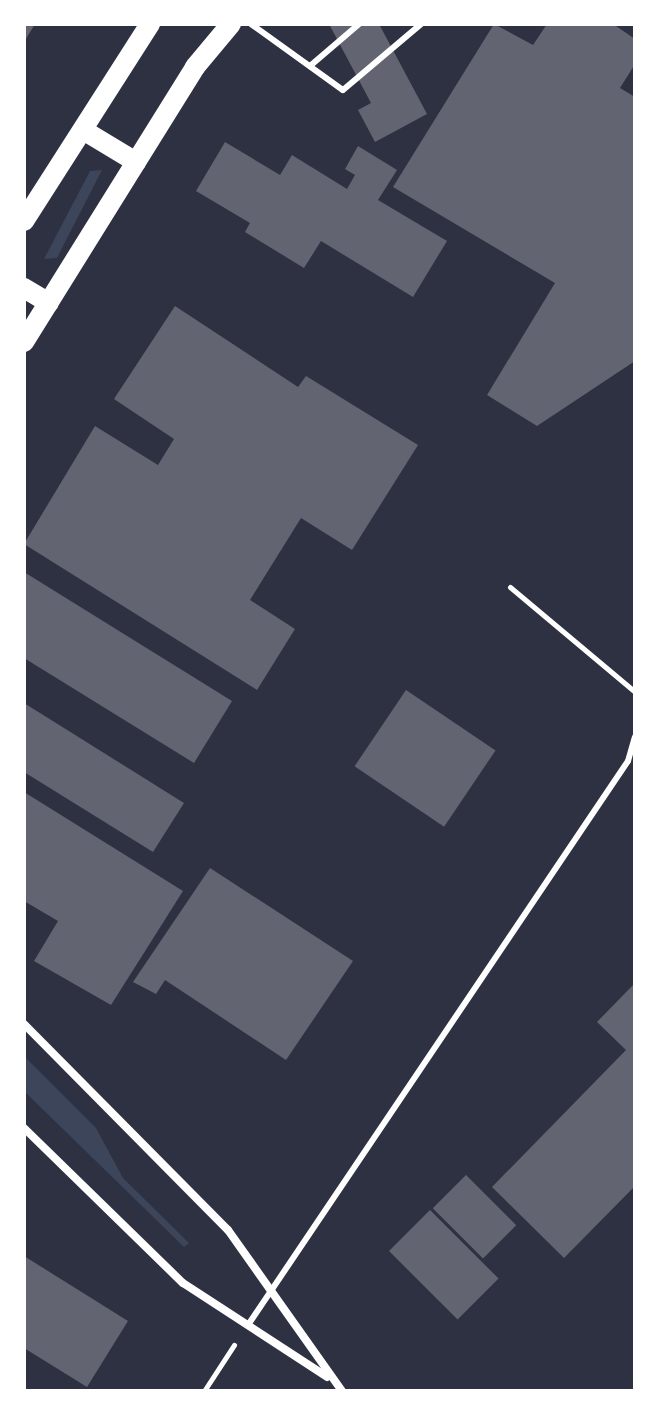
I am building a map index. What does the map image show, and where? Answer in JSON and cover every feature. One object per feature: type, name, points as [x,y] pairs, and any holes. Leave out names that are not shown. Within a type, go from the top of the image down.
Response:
[{"type":"main road","points":[[24,221],[150,24]]},
{"type":"main road","points":[[24,342],[136,162],[231,24]]},
{"type":"main road","points":[[83,130],[136,162]]},
{"type":"main road","points":[[24,288],[49,303]]},
{"type":"street","points":[[24,1024],[228,1230],[342,1391]]},
{"type":"street","points":[[24,1128],[183,1283],[331,1379]]},
{"type":"lane","points":[[251,24],[343,90],[421,24]]},
{"type":"lane","points":[[310,66],[359,24]]},
{"type":"lane","points":[[248,1325],[628,761],[635,737]]},
{"type":"path","points":[[510,587],[635,692]]},
{"type":"path","points":[[204,1391],[248,1325]]},
{"type":"shaded area","points":[[102,170],[57,258],[44,259],[90,171]]},
{"type":"shaded area","points":[[24,1056],[96,1128],[123,1178],[189,1243],[184,1247],[24,1091]]},
{"type":"building","points":[[24,24],[35,24],[24,42]]},
{"type":"building","points":[[329,24],[379,24],[427,114],[375,142],[358,110],[371,103]]},
{"type":"building","points":[[494,24],[533,45],[547,24],[613,24],[635,39],[635,64],[620,88],[635,97],[635,361],[537,426],[487,395],[555,283],[393,187]]},
{"type":"building","points":[[225,142],[280,175],[292,155],[347,189],[355,175],[345,169],[358,146],[397,170],[378,200],[447,241],[413,297],[321,241],[304,268],[245,232],[250,223],[196,191]]},
{"type":"building","points":[[175,306],[298,387],[306,376],[418,445],[352,550],[301,518],[250,600],[295,629],[257,690],[24,544],[95,426],[158,465],[174,439],[114,399]]},
{"type":"building","points":[[24,572],[232,701],[194,763],[24,658]]},
{"type":"building","points":[[406,690],[496,750],[444,827],[355,766]]},
{"type":"building","points":[[24,703],[184,803],[153,852],[24,772]]},
{"type":"building","points":[[24,792],[183,891],[111,1005],[34,961],[58,921],[24,901]]},
{"type":"building","points":[[210,868],[353,961],[286,1060],[165,980],[156,994],[133,982]]},
{"type":"building","points":[[635,983],[635,1186],[564,1258],[492,1187],[626,1050],[597,1022]]},
{"type":"building","points":[[466,1175],[516,1225],[483,1258],[433,1208]]},
{"type":"building","points":[[430,1210],[499,1279],[458,1320],[389,1251]]},
{"type":"building","points":[[24,1256],[128,1321],[87,1387],[24,1348]]}]
